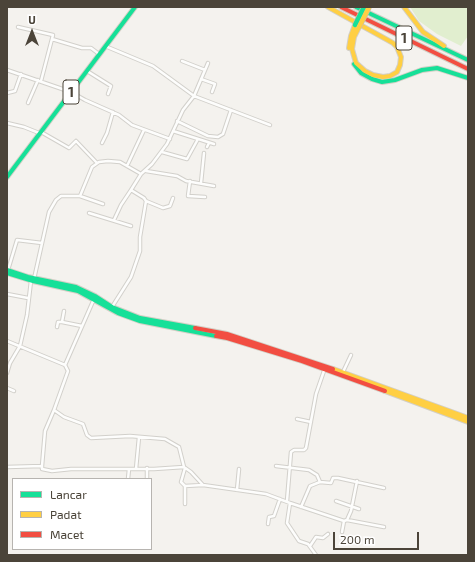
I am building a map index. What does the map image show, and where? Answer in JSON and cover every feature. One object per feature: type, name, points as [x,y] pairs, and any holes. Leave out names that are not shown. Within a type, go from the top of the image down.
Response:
[{"type":"main road","name":"1","points":[[7,177],[135,7]]},
{"type":"main road","points":[[328,7],[394,43],[401,57],[400,65],[396,72],[390,76],[378,76],[365,71],[356,63],[352,49],[357,26],[364,7]]},
{"type":"main road","name":"1","points":[[340,7],[468,70]]},
{"type":"main road","name":"1","points":[[356,7],[468,59]]},
{"type":"main road","points":[[369,7],[351,36],[349,48],[350,57],[353,64],[361,73],[382,82],[395,80],[422,70],[437,68],[468,78]]},
{"type":"main road","points":[[404,7],[423,32],[439,43],[468,59]]},
{"type":"main road","points":[[7,271],[33,280],[69,287],[112,307],[145,319],[227,334],[325,368],[468,422]]},
{"type":"main road","points":[[95,298],[118,313],[140,321],[227,338],[325,368],[343,372],[468,418]]},
{"type":"street","points":[[18,28],[52,34],[52,40],[40,81],[28,103]]},
{"type":"street","points":[[52,40],[82,48],[91,48],[99,54]]},
{"type":"street","points":[[105,46],[153,66],[194,96],[270,126]]},
{"type":"street","points":[[182,61],[205,70]]},
{"type":"street","points":[[114,220],[121,205],[141,174],[146,171],[162,152],[170,139],[183,110],[194,96],[208,63]]},
{"type":"street","points":[[7,70],[71,92],[85,100],[113,112],[132,125],[170,139]]},
{"type":"street","points":[[86,71],[111,86],[108,94]]},
{"type":"street","points":[[7,93],[15,91],[21,74]]},
{"type":"street","points":[[201,79],[215,84],[212,92]]},
{"type":"street","points":[[177,121],[208,136],[218,137],[223,134],[231,110]]},
{"type":"street","points":[[102,144],[108,132],[113,112]]},
{"type":"street","points":[[7,123],[40,133],[69,148],[76,141],[97,163]]},
{"type":"street","points":[[127,166],[144,130]]},
{"type":"street","points":[[173,131],[214,144]]},
{"type":"street","points":[[162,152],[187,159],[198,139]]},
{"type":"street","points":[[207,147],[209,143]]},
{"type":"street","points":[[200,183],[204,153]]},
{"type":"street","points":[[80,196],[92,167],[97,163],[103,161],[120,162],[141,174]]},
{"type":"street","points":[[146,171],[177,176],[190,181],[214,186]]},
{"type":"street","points":[[190,181],[187,195],[205,198]]},
{"type":"street","points":[[131,190],[144,198],[146,201],[161,208],[170,206],[173,198]]},
{"type":"street","points":[[7,372],[10,363],[20,346],[28,298],[50,212],[56,200],[61,196],[80,196],[103,204]]},
{"type":"street","points":[[112,307],[130,277],[140,255],[140,237],[146,201]]},
{"type":"street","points":[[89,213],[131,226]]},
{"type":"street","points":[[7,271],[17,240],[42,243]]},
{"type":"street","points":[[7,294],[28,298]]},
{"type":"street","points":[[65,365],[95,298]]},
{"type":"street","points":[[62,322],[64,311]]},
{"type":"street","points":[[57,327],[58,322],[82,326]]},
{"type":"street","points":[[7,341],[65,365],[68,371],[45,431],[42,469],[52,471],[71,469],[185,467]]},
{"type":"street","points":[[343,372],[351,355]]},
{"type":"street","points":[[316,555],[310,546],[299,541],[287,523],[289,467],[292,450],[304,450],[306,448],[316,394],[325,368]]},
{"type":"street","points":[[7,388],[14,391]]},
{"type":"street","points":[[54,410],[64,417],[83,424],[86,435],[89,437],[163,438],[179,447],[185,467],[202,485]]},
{"type":"street","points":[[297,420],[311,422]]},
{"type":"street","points":[[136,469],[139,437]]},
{"type":"street","points":[[7,467],[42,466]]},
{"type":"street","points":[[276,466],[309,470],[317,475],[320,482]]},
{"type":"street","points":[[185,467],[181,482],[185,486],[185,504]]},
{"type":"street","points":[[147,478],[148,468]]},
{"type":"street","points":[[128,478],[129,469]]},
{"type":"street","points":[[237,490],[239,469]]},
{"type":"street","points":[[301,507],[310,486],[320,482],[331,483],[335,478],[357,481],[384,488]]},
{"type":"street","points":[[342,532],[345,521],[352,507],[357,481]]},
{"type":"street","points":[[185,486],[202,485],[266,494],[345,521],[384,527]]},
{"type":"street","points":[[268,524],[269,517],[273,516],[280,499]]},
{"type":"street","points":[[336,501],[359,509]]},
{"type":"street","points":[[310,546],[317,536],[323,538],[328,534]]},
{"type":"green space","points":[[410,7],[468,7],[468,36],[461,46],[437,34],[419,21]]},
{"type":"traffic: fast","points":[[7,177],[135,7]]},
{"type":"traffic: fast","points":[[356,7],[468,60]]},
{"type":"traffic: fast","points":[[355,25],[364,7]]},
{"type":"traffic: fast","points":[[354,64],[361,73],[382,82],[395,80],[422,70],[437,68],[468,78]]},
{"type":"traffic: fast","points":[[7,270],[28,277],[76,287],[95,296],[112,307],[140,318],[195,328]]},
{"type":"traffic: fast","points":[[7,273],[33,281],[78,291],[118,313],[140,321],[216,336]]},
{"type":"traffic: slow","points":[[328,7],[393,43],[397,47],[401,57],[397,72],[390,76],[383,77],[373,75],[365,71],[356,63],[352,49],[354,37],[359,27]]},
{"type":"traffic: slow","points":[[359,27],[369,7]]},
{"type":"traffic: slow","points":[[404,7],[423,32],[444,46]]},
{"type":"traffic: slow","points":[[349,48],[355,25]]},
{"type":"traffic: slow","points":[[333,369],[468,418]]},
{"type":"traffic: slow","points":[[385,391],[468,422]]},
{"type":"traffic: jam","points":[[341,7],[468,69]]},
{"type":"traffic: jam","points":[[195,328],[227,334],[333,369]]},
{"type":"traffic: jam","points":[[216,336],[302,361],[385,391]]}]
